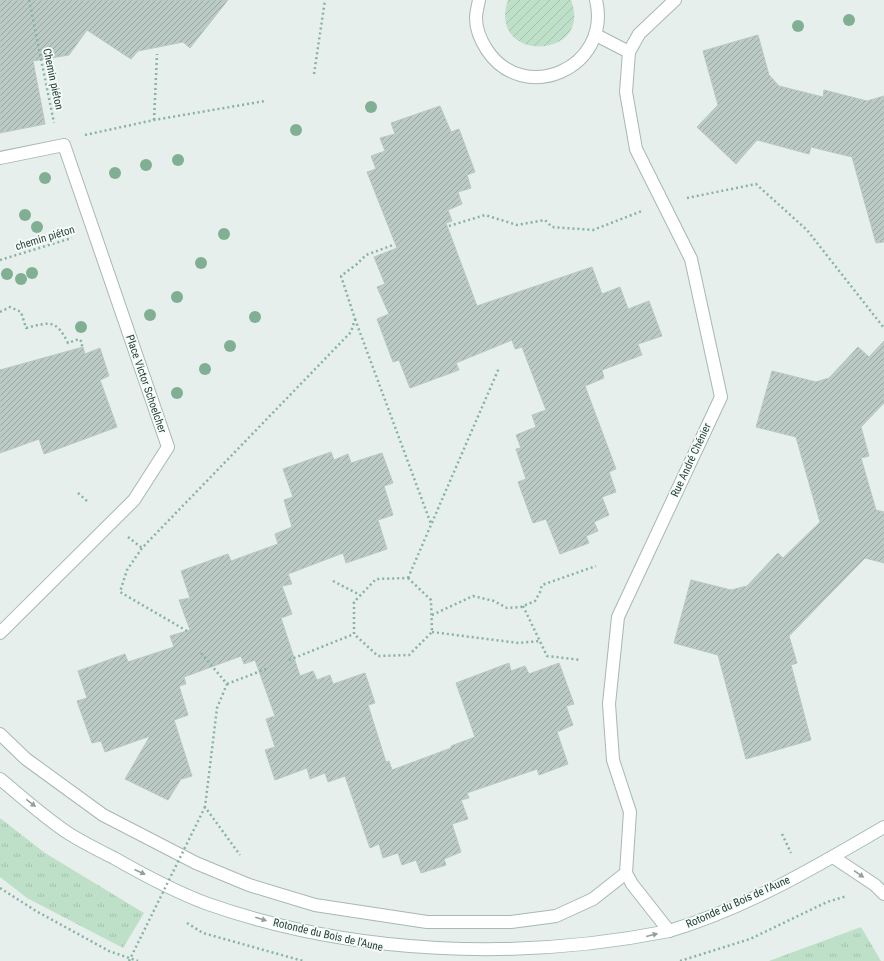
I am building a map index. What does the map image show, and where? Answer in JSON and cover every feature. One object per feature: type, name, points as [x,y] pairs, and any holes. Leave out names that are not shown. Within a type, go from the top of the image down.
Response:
[{"type":"street","points":[[479,0],[476,19],[481,40],[492,58],[509,70],[530,77],[551,76],[570,68],[586,54],[596,35],[599,13],[596,0]]},
{"type":"street","name":"Rue André Chénier","points":[[626,873],[630,812],[613,760],[609,704],[618,617],[721,397],[691,258],[636,149],[626,92],[629,52],[639,34],[675,0]]},
{"type":"street","points":[[596,35],[629,52]]},
{"type":"street","name":"Place Victor Schoelcher","points":[[0,158],[64,145],[168,447],[134,500],[0,633]]},
{"type":"street","points":[[0,734],[26,759],[103,815],[196,863],[249,885],[315,905],[427,922],[511,922],[556,916],[593,898],[626,873],[632,884],[669,931]]},
{"type":"street","name":"Rotonde du Bois de l'Aune","points":[[0,779],[68,833],[132,868],[207,903],[288,928],[379,948],[497,956],[543,954],[590,948],[669,931],[708,918],[762,894],[833,857],[884,827]]},
{"type":"street","points":[[833,857],[876,885],[884,894]]},
{"type":"path","points":[[29,0],[55,125]]},
{"type":"path","points":[[314,74],[325,0]]},
{"type":"path","points":[[157,54],[154,120],[265,101]]},
{"type":"path","name":"Chemin piéton","points":[[46,86],[55,130]]},
{"type":"path","points":[[449,226],[485,214],[517,225],[545,220],[552,227],[594,230],[663,204],[756,184],[807,230],[884,328]]},
{"type":"path","name":"chemin piéton","points":[[0,260],[94,231]]},
{"type":"path","points":[[393,245],[366,255],[341,276],[355,319],[431,525]]},
{"type":"path","points":[[0,312],[10,307],[21,312],[26,328],[44,324],[54,324],[62,330],[68,343],[79,339],[82,342],[82,346]]},
{"type":"path","points":[[187,631],[120,592],[127,570],[142,548],[351,332],[355,319]]},
{"type":"path","points":[[408,578],[499,368]]},
{"type":"path","points":[[78,493],[87,501]]},
{"type":"path","points":[[432,615],[473,596],[494,601],[507,608],[523,606],[535,601],[542,585],[596,566]]},
{"type":"path","points":[[408,578],[431,600],[432,632],[410,655],[378,656],[354,634],[354,602],[360,595],[376,579],[408,578]]},
{"type":"path","points":[[333,581],[360,595]]},
{"type":"path","points":[[523,606],[547,656],[581,660]]},
{"type":"path","points":[[432,632],[518,643],[540,640]]},
{"type":"path","points":[[290,660],[354,634]]},
{"type":"path","points":[[200,653],[227,684]]},
{"type":"path","points":[[128,961],[204,807],[217,708],[227,684],[266,669]]},
{"type":"path","points":[[204,807],[241,856]]},
{"type":"path","points":[[0,888],[36,911],[109,951],[138,961]]},
{"type":"path","points":[[680,961],[750,939],[826,902],[845,896],[853,897]]},
{"type":"green space","points":[[508,0],[571,0],[574,20],[568,35],[555,43],[540,46],[524,44],[512,35],[505,21]]},
{"type":"green space","points":[[0,818],[45,853],[144,913],[123,948],[27,898],[0,877]]},
{"type":"green space","points":[[861,927],[881,961],[769,961]]},
{"type":"building","points":[[0,0],[228,0],[190,48],[183,42],[138,51],[131,59],[87,30],[69,55],[33,61],[45,124],[0,133]]},
{"type":"building","points":[[758,35],[769,75],[779,86],[823,97],[824,90],[867,101],[884,96],[884,242],[876,243],[852,157],[811,147],[809,154],[757,140],[736,164],[697,127],[718,105],[703,51]]},
{"type":"building","points":[[440,106],[451,132],[459,129],[475,172],[467,175],[471,188],[458,192],[462,204],[448,210],[452,221],[446,223],[477,306],[592,267],[602,294],[620,287],[628,309],[649,301],[662,336],[638,344],[642,355],[602,370],[604,378],[585,386],[616,469],[609,472],[616,492],[602,497],[609,515],[594,522],[598,531],[586,536],[589,543],[560,554],[546,519],[533,523],[518,482],[526,479],[516,449],[521,448],[516,435],[536,427],[532,415],[546,410],[522,347],[515,349],[512,340],[456,363],[459,370],[410,388],[399,360],[393,362],[377,319],[389,314],[377,287],[385,284],[374,257],[397,248],[367,172],[376,169],[371,156],[385,151],[380,138],[395,134],[391,123]]},
{"type":"building","points":[[884,341],[884,403],[861,427],[869,456],[861,458],[876,510],[884,512],[884,563],[865,558],[789,636],[797,663],[791,665],[811,740],[746,759],[718,655],[674,643],[691,580],[731,590],[747,586],[778,553],[783,558],[820,522],[796,437],[756,427],[772,371],[816,382],[829,378],[858,347],[869,357]]},
{"type":"building","points":[[83,347],[85,354],[100,348],[109,376],[100,380],[117,427],[44,454],[39,439],[0,453],[0,370]]},
{"type":"building","points":[[331,452],[334,460],[348,454],[351,463],[382,453],[393,483],[384,486],[393,515],[378,520],[387,549],[346,563],[343,553],[288,574],[292,584],[282,586],[292,614],[281,618],[300,676],[313,671],[317,680],[330,675],[333,684],[365,673],[375,703],[368,705],[386,762],[389,761],[392,770],[451,748],[451,746],[475,737],[456,683],[509,663],[511,671],[525,666],[529,674],[559,663],[574,704],[566,706],[573,725],[557,732],[568,764],[539,775],[537,769],[467,793],[469,798],[461,800],[468,819],[452,824],[461,852],[444,859],[446,865],[421,873],[416,860],[402,865],[398,853],[383,858],[379,844],[370,848],[345,776],[328,782],[325,773],[310,779],[307,768],[275,780],[265,750],[275,747],[266,719],[275,716],[255,660],[244,664],[241,656],[184,677],[186,684],[179,686],[188,715],[174,720],[192,776],[181,779],[168,800],[125,779],[150,736],[105,752],[101,741],[92,743],[77,701],[87,698],[78,671],[125,654],[128,662],[174,647],[170,636],[190,630],[179,600],[190,598],[181,571],[228,554],[231,561],[278,544],[275,534],[292,527],[284,500],[293,497],[283,469]]}]
